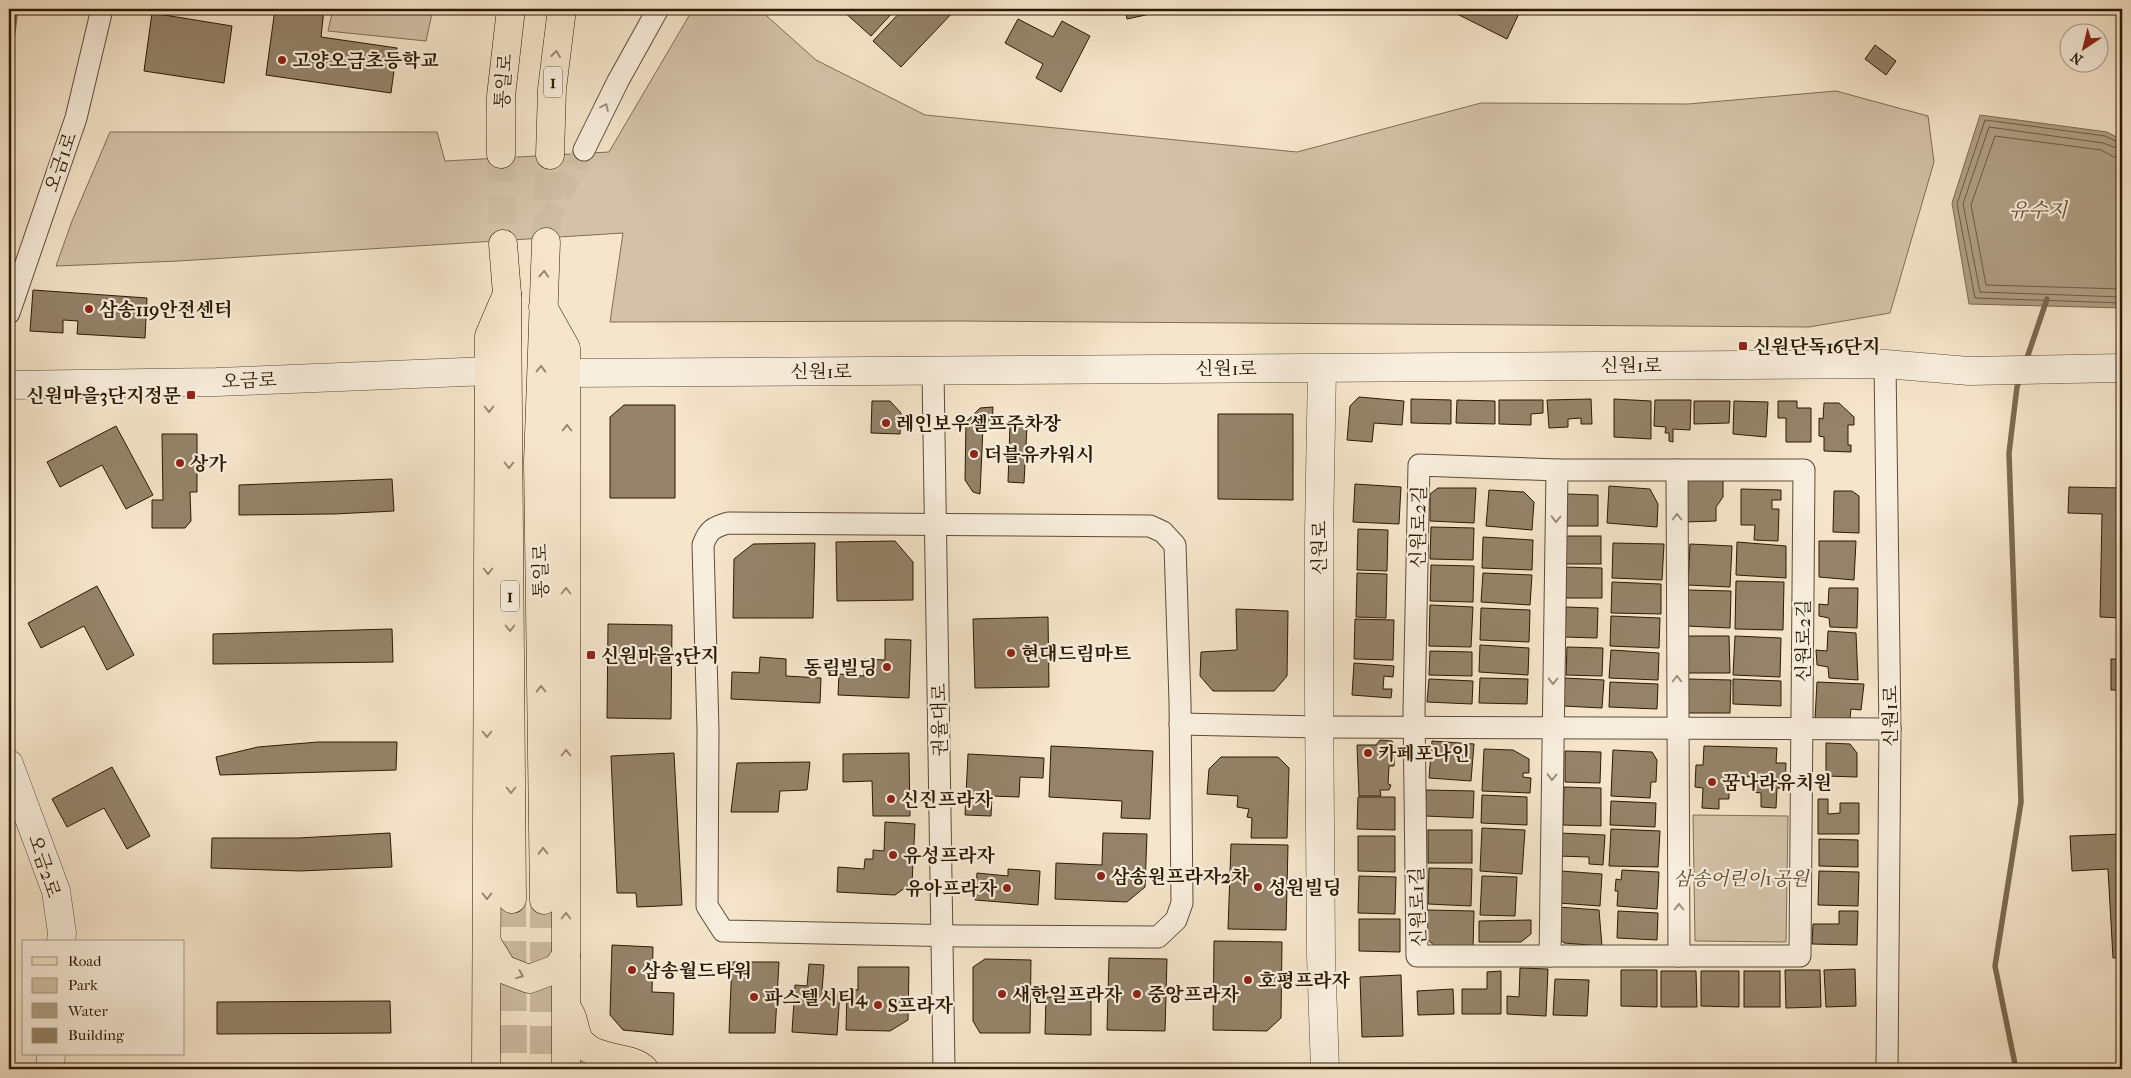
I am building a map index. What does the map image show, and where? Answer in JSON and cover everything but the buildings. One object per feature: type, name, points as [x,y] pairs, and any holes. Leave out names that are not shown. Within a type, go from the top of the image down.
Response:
[{"type":"main road","name":"통일로","points":[[501,154],[501,96],[511,9]]},
{"type":"main road","name":"1","points":[[550,155],[552,89],[562,9]]},
{"type":"main road","name":"통일로","points":[[544,900],[538,462],[546,242]]},
{"type":"main road","name":"통일로","points":[[503,244],[508,294],[512,899]]},
{"type":"main road","points":[[486,1069],[489,336],[508,294]]},
{"type":"main road","points":[[543,307],[566,348],[567,373],[566,1069]]},
{"type":"main road","points":[[487,943],[503,969],[529,979],[556,969],[566,956]]},
{"type":"main road","points":[[565,1004],[573,1016],[575,1030],[580,1041],[595,1052],[609,1058],[640,1065],[644,1069]]},
{"type":"street","name":"오금1로","points":[[9,313],[76,118],[102,9]]},
{"type":"street","points":[[584,150],[618,81],[658,9]]},
{"type":"street","name":"신원1로","points":[[567,373],[1885,364],[1969,371],[2122,368]]},
{"type":"street","name":"신원1로","points":[[1885,364],[1890,729],[1887,1069]]},
{"type":"street","name":"신원로","points":[[1322,369],[1319,532],[1321,955],[1324,1069]]},
{"type":"street","name":"오금로","points":[[9,385],[216,382],[489,371]]},
{"type":"street","name":"권율대로","points":[[933,371],[944,1069]]},
{"type":"street","name":"신원로2길","points":[[1414,727],[1419,465],[1557,470],[1804,470],[1802,729]]},
{"type":"street","points":[[1550,956],[1557,470]]},
{"type":"street","points":[[1677,470],[1679,956]]},
{"type":"street","points":[[728,523],[1150,526],[1163,532],[1175,545],[1180,724],[1182,903],[1176,920],[1158,937],[942,936],[723,931],[708,906],[708,730],[703,544],[706,534],[714,527],[728,523]]},
{"type":"street","points":[[1180,724],[1320,727],[1890,729]]},
{"type":"street","name":"신원로1길","points":[[1414,727],[1417,956],[1800,956],[1802,729]]},
{"type":"street","name":"오금2로","points":[[9,764],[56,891],[62,933],[61,940]]},
{"type":"street","points":[[50,1069],[51,1056]]},
{"type":"green space","points":[[333,9],[433,9],[426,41],[328,31]]},
{"type":"green space","points":[[693,9],[759,9],[816,60],[925,115],[1297,152],[1481,103],[1688,104],[1836,91],[1928,116],[1934,162],[1890,313],[1809,327],[956,321],[610,322],[623,233],[178,261],[56,266],[72,221],[110,132],[437,132],[445,161],[609,152]]},
{"type":"green space","name":"삼송어린이1공원","points":[[1693,815],[1788,816],[1786,942],[1695,941]]},
{"type":"water","name":"유수지","points":[[1980,115],[2107,132],[2122,140],[2122,308],[1969,304],[1952,203]]},
{"type":"waterway","points":[[9,60],[16,9]]},
{"type":"waterway","points":[[2026,361],[2047,299]]},
{"type":"waterway","points":[[2016,1069],[1995,966],[2021,802],[2009,453],[2017,387],[2020,377]]},
{"type":"tunnel","points":[[547,224],[584,150]]},
{"type":"tunnel","points":[[501,154],[503,244]]},
{"type":"tunnel","points":[[546,242],[550,155]]},
{"type":"tunnel","points":[[512,899],[513,1069]]},
{"type":"tunnel","points":[[544,900],[544,1069]]},
{"type":"place","name":"고양오금초등학교","points":[[282,60]]},
{"type":"place","name":"삼송119안전센터","points":[[89,309]]},
{"type":"place","name":"신원단독16단지","points":[[1743,346]]},
{"type":"place","name":"신원마을3단지정문","points":[[191,395]]},
{"type":"place","name":"레인보우셀프주차장","points":[[886,423]]},
{"type":"place","name":"더블유카워시","points":[[974,454]]},
{"type":"place","name":"상가","points":[[180,463]]},
{"type":"place","name":"현대드림마트","points":[[1011,653]]},
{"type":"place","name":"신원마을3단지","points":[[591,655]]},
{"type":"place","name":"동림빌딩","points":[[887,667]]},
{"type":"place","name":"카페포나인","points":[[1368,753]]},
{"type":"place","name":"꿈나라유치원","points":[[1712,782]]},
{"type":"place","name":"신진프라자","points":[[891,799]]},
{"type":"place","name":"유성프라자","points":[[893,855]]},
{"type":"place","name":"삼송원프라자2차","points":[[1101,876]]},
{"type":"place","name":"성원빌딩","points":[[1258,887]]},
{"type":"place","name":"유아프라자","points":[[1007,888]]},
{"type":"place","name":"삼송월드타워","points":[[632,970]]},
{"type":"place","name":"호평프라자","points":[[1248,980]]},
{"type":"place","name":"새한일프라자","points":[[1002,994]]},
{"type":"place","name":"중앙프라자","points":[[1137,994]]},
{"type":"place","name":"파스텔시티4","points":[[754,997]]},
{"type":"place","name":"S프라자","points":[[878,1005]]}]
